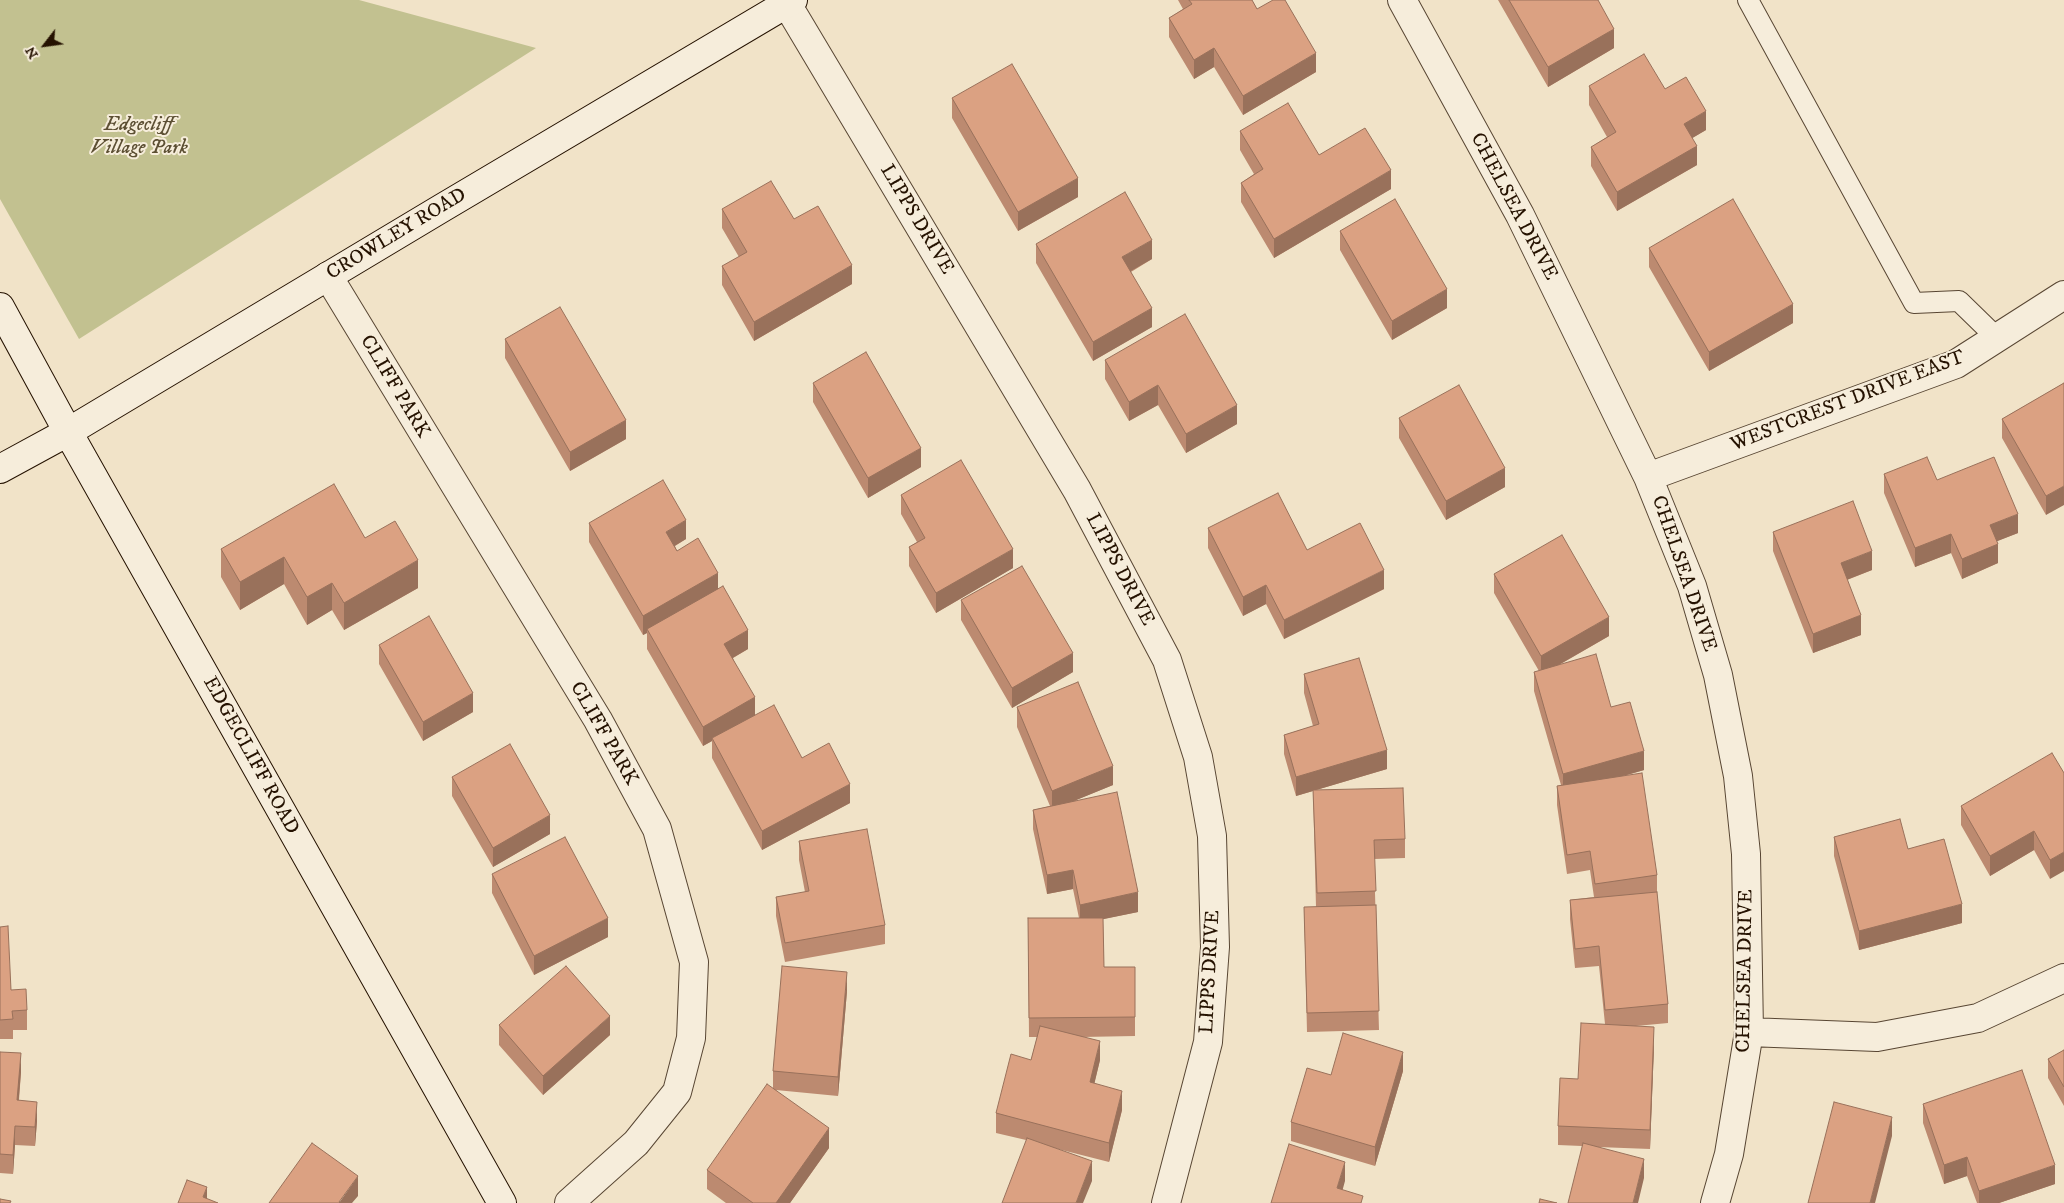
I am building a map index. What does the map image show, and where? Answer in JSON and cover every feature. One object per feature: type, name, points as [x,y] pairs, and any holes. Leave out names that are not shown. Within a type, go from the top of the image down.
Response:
[{"type":"street","name":"CHELSEA DRIVE","points":[[1402,0],[1520,215],[1648,477],[1692,586],[1718,675],[1738,776],[1746,854],[1749,1032],[1729,1154],[1716,1203]]},
{"type":"street","name":"CROWLEY ROAD","points":[[0,469],[68,432],[790,2]]},
{"type":"street","name":"LIPPS DRIVE","points":[[790,2],[1077,490],[1167,660],[1198,757],[1212,836],[1214,956],[1208,1042],[1166,1203]]},
{"type":"street","name":"CLIFF PARK","points":[[328,276],[598,720],[658,829],[694,962],[691,1038],[677,1092],[636,1143],[569,1203]]},
{"type":"street","name":"WESTCREST DRIVE EAST","points":[[1648,477],[1956,364],[2064,295]]},
{"type":"street","name":"EDGECLIFF ROAD","points":[[0,307],[68,432],[502,1203]]},
{"type":"street","points":[[1749,1032],[1877,1037],[1978,1018],[2064,978]]},
{"type":"lane","points":[[1748,0],[1914,303],[1960,302],[1998,338]]},
{"type":"green space","name":"Edgecliff Village Park","points":[[0,0],[359,0],[536,48],[79,339],[0,199]]},
{"type":"building","points":[[1189,0],[1252,0],[1257,9],[1273,0],[1285,0],[1316,53],[1243,96],[1214,48],[1194,60],[1169,18],[1192,4]]},
{"type":"building","points":[[1509,0],[1598,0],[1614,29],[1548,67]]},
{"type":"building","points":[[1644,54],[1665,89],[1686,77],[1706,111],[1684,124],[1697,146],[1617,192],[1591,147],[1616,132],[1589,86]]},
{"type":"building","points":[[1012,64],[1078,178],[1018,212],[952,98]]},
{"type":"building","points":[[1288,103],[1319,155],[1365,128],[1391,170],[1274,239],[1241,183],[1263,169],[1240,131]]},
{"type":"building","points":[[771,181],[794,219],[818,206],[852,265],[754,322],[722,266],[747,252],[722,209]]},
{"type":"building","points":[[1125,192],[1152,240],[1122,257],[1152,308],[1093,342],[1036,244]]},
{"type":"building","points":[[1395,199],[1447,289],[1392,321],[1340,231]]},
{"type":"building","points":[[1733,199],[1793,304],[1709,352],[1649,248]]},
{"type":"building","points":[[560,307],[626,420],[570,452],[505,339]]},
{"type":"building","points":[[1185,314],[1237,405],[1186,434],[1158,385],[1129,402],[1105,360]]},
{"type":"building","points":[[866,352],[921,448],[868,478],[813,383]]},
{"type":"building","points":[[2064,383],[2064,486],[2046,496],[2002,419]]},
{"type":"building","points":[[1459,385],[1505,468],[1446,501],[1399,418]]},
{"type":"building","points":[[1927,457],[1937,480],[1994,457],[2018,514],[1990,525],[1998,544],[1962,559],[1951,534],[1915,548],[1884,474]]},
{"type":"building","points":[[961,460],[1013,549],[936,593],[909,547],[925,538],[901,495]]},
{"type":"building","points":[[663,480],[686,520],[666,532],[677,551],[698,538],[718,573],[643,616],[589,523]]},
{"type":"building","points":[[334,484],[365,538],[395,521],[418,560],[344,603],[332,583],[307,597],[284,557],[240,582],[221,549]]},
{"type":"building","points":[[1278,493],[1307,550],[1360,523],[1384,570],[1284,620],[1266,585],[1243,597],[1208,528]]},
{"type":"building","points":[[1853,501],[1872,551],[1841,563],[1861,615],[1813,634],[1773,532]]},
{"type":"building","points":[[1562,535],[1609,617],[1541,656],[1494,574]]},
{"type":"building","points":[[1022,566],[1073,653],[1012,688],[961,600]]},
{"type":"building","points":[[723,586],[748,630],[724,644],[755,697],[703,727],[647,629]]},
{"type":"building","points":[[429,616],[473,693],[423,722],[379,645]]},
{"type":"building","points":[[1596,654],[1611,707],[1630,702],[1644,751],[1563,774],[1534,672]]},
{"type":"building","points":[[1359,658],[1387,750],[1296,777],[1284,735],[1319,724],[1304,674]]},
{"type":"building","points":[[1078,682],[1113,766],[1052,791],[1017,707]]},
{"type":"building","points":[[774,705],[802,758],[829,743],[850,784],[762,831],[712,738]]},
{"type":"building","points":[[510,744],[550,815],[493,848],[452,777]]},
{"type":"building","points":[[2052,753],[2064,773],[2064,852],[2050,860],[2034,831],[1990,856],[1961,806]]},
{"type":"building","points":[[1642,773],[1657,875],[1595,884],[1590,851],[1567,855],[1557,786]]},
{"type":"building","points":[[1403,788],[1405,839],[1374,840],[1376,891],[1317,893],[1313,790]]},
{"type":"building","points":[[1117,792],[1138,892],[1080,905],[1073,870],[1047,875],[1033,810]]},
{"type":"building","points":[[1900,819],[1908,849],[1944,839],[1962,904],[1859,931],[1834,837]]},
{"type":"building","points":[[867,829],[885,925],[785,943],[776,897],[809,891],[799,841]]},
{"type":"building","points":[[565,837],[608,918],[534,956],[492,874]]},
{"type":"building","points":[[1657,892],[1668,1004],[1605,1010],[1599,946],[1575,949],[1570,900]]},
{"type":"building","points":[[1376,905],[1379,1011],[1307,1013],[1304,907]]},
{"type":"building","points":[[1028,918],[1103,918],[1104,967],[1135,967],[1135,1017],[1029,1018]]},
{"type":"building","points":[[8,926],[11,990],[26,989],[27,1010],[12,1011],[13,1019],[0,1020],[0,927]]},
{"type":"building","points":[[566,966],[610,1016],[543,1076],[499,1025]]},
{"type":"building","points":[[782,966],[847,972],[838,1077],[773,1071]]},
{"type":"building","points":[[1581,1023],[1654,1027],[1650,1130],[1558,1126],[1560,1078],[1578,1079]]},
{"type":"building","points":[[1040,1026],[1100,1041],[1090,1082],[1122,1091],[1109,1143],[996,1113],[1011,1054],[1031,1060]]},
{"type":"building","points":[[1343,1033],[1403,1052],[1375,1147],[1291,1122],[1307,1068],[1331,1075]]},
{"type":"building","points":[[2064,1050],[2064,1087],[2048,1059]]},
{"type":"building","points":[[0,1052],[21,1053],[17,1100],[37,1102],[35,1127],[15,1126],[13,1155],[0,1154]]},
{"type":"building","points":[[2022,1070],[2055,1165],[1979,1191],[1967,1157],[1944,1165],[1923,1104]]},
{"type":"building","points":[[767,1084],[829,1128],[776,1203],[753,1203],[707,1170]]},
{"type":"building","points":[[1834,1102],[1892,1117],[1870,1203],[1808,1203]]},
{"type":"building","points":[[1027,1138],[1092,1161],[1076,1203],[1002,1203]]},
{"type":"building","points":[[312,1143],[358,1176],[340,1203],[269,1203]]},
{"type":"building","points":[[1583,1143],[1644,1159],[1633,1203],[1568,1203]]},
{"type":"building","points":[[1289,1144],[1345,1162],[1337,1188],[1363,1196],[1361,1203],[1271,1203]]},
{"type":"building","points":[[187,1180],[207,1187],[203,1197],[218,1203],[178,1203]]},
{"type":"building","points":[[0,1199],[11,1201],[10,1203],[0,1203]]},
{"type":"building","points":[[1540,1199],[1557,1203],[1539,1203]]}]
